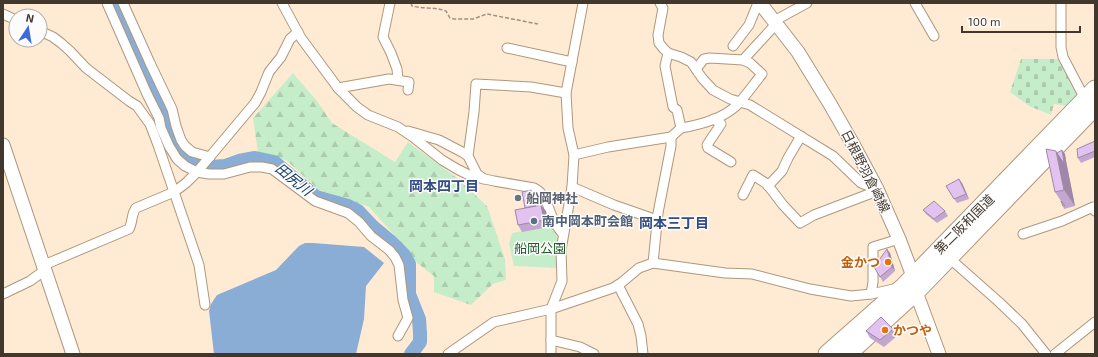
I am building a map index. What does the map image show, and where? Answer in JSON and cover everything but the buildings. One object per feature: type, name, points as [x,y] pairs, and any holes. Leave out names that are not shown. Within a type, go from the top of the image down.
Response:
[{"type":"highway","name":"第二阪和国道","points":[[827,354],[910,285],[948,257],[1043,162],[1091,107]]},
{"type":"highway","name":"第二阪和国道","points":[[848,354],[910,285],[1091,107]]},
{"type":"main road","name":"日根野羽倉崎線","points":[[759,3],[798,52],[830,104],[877,190],[899,239],[910,285],[939,354]]},
{"type":"main road","points":[[3,145],[73,354]]},
{"type":"street","points":[[107,3],[159,118],[161,128],[169,146],[177,159],[185,166],[197,172],[209,174],[224,174],[250,167],[272,169],[315,201],[348,213],[359,222],[371,236],[389,250],[399,265],[403,300],[408,318],[398,336]]},
{"type":"street","points":[[123,3],[172,109],[181,140],[192,152],[210,157]]},
{"type":"street","points":[[282,3],[298,32],[338,88],[357,107],[368,115],[452,146],[468,156],[477,174],[484,179]]},
{"type":"street","points":[[390,3],[383,37],[397,69],[398,80]]},
{"type":"street","points":[[551,354],[551,309],[562,281],[561,250],[572,187],[574,154],[568,128],[566,93],[583,3]]},
{"type":"street","points":[[660,3],[663,8],[658,35],[659,43],[668,53],[691,62],[713,90],[730,99],[750,105],[801,136],[833,156],[861,183],[877,190]]},
{"type":"street","points":[[733,46],[749,25],[759,3]]},
{"type":"street","points":[[743,60],[775,22],[807,3]]},
{"type":"street","points":[[915,3],[934,36]]},
{"type":"street","points":[[1061,3],[1061,47],[1063,57],[1091,107]]},
{"type":"street","points":[[3,294],[30,282],[45,267],[129,229],[131,226],[133,211],[136,208],[174,192],[186,183],[255,103],[269,72],[281,57],[290,39],[298,32]]},
{"type":"street","points":[[48,35],[61,43],[86,68],[137,106],[150,124],[199,265],[205,305]]},
{"type":"street","points":[[507,48],[572,62]]},
{"type":"street","points":[[668,53],[665,66],[673,107],[677,110],[681,128]]},
{"type":"street","points":[[574,154],[608,146],[670,137],[681,128],[698,125],[714,119],[735,107],[762,74],[750,63],[743,60],[704,59],[696,69]]},
{"type":"street","points":[[338,88],[389,79],[409,82],[408,90]]},
{"type":"street","points":[[468,156],[476,84],[531,87],[566,93]]},
{"type":"street","points":[[714,119],[721,124],[707,145],[708,148],[731,162]]},
{"type":"street","points":[[398,127],[442,160],[471,176],[534,188],[540,191],[544,196],[556,224],[563,234]]},
{"type":"street","points":[[768,186],[782,171],[801,136]]},
{"type":"street","points":[[653,263],[657,220],[671,146],[670,137]]},
{"type":"street","points":[[743,194],[753,175],[768,186],[800,223],[877,190]]},
{"type":"street","points":[[572,187],[614,205],[657,220]]},
{"type":"street","points":[[1023,234],[1062,221],[1094,207],[1095,211]]},
{"type":"street","points":[[871,294],[873,282],[873,247],[899,239]]},
{"type":"street","points":[[948,257],[1022,324],[1046,354]]},
{"type":"street","points":[[448,354],[494,322],[551,309],[613,288],[638,268],[653,263],[725,273],[752,274],[810,289],[851,296],[871,294],[910,285]]},
{"type":"street","points":[[618,285],[638,324],[643,354]]},
{"type":"street","points":[[1055,354],[1095,322]]},
{"type":"street","points":[[551,340],[580,347],[594,354]]},
{"type":"path","points":[[411,3],[412,6],[417,7],[442,9],[446,11],[450,18],[454,19],[473,19],[487,14],[538,24]]},
{"type":"green space","points":[[1021,59],[1061,59],[1080,92],[1066,106],[1054,104],[1051,115],[1029,106],[1010,92]]},
{"type":"green space","points":[[293,73],[317,101],[332,123],[395,162],[408,142],[457,178],[487,206],[505,259],[506,280],[493,284],[471,305],[434,292],[434,276],[416,262],[369,207],[319,190],[286,160],[258,153],[253,118]]},
{"type":"green space","name":"船岡公園","points":[[553,225],[558,239],[559,268],[514,266],[509,244],[512,233]]},
{"type":"water","points":[[305,243],[364,247],[384,263],[366,286],[364,319],[356,354],[214,354],[209,311],[211,304],[217,295],[276,270],[299,246]]},
{"type":"waterway","name":"田尻川","points":[[116,3],[135,44],[174,145],[184,157],[203,166],[209,167],[225,166],[239,161],[255,158],[274,162],[316,197],[348,206],[358,211],[404,255],[409,264],[409,294],[419,319],[420,333],[420,342],[411,354]]},
{"type":"place","name":"船岡神社","points":[[518,198]]},
{"type":"place","name":"南中岡本町会館","points":[[534,221]]},
{"type":"place","name":"金かつ","points":[[888,262]]},
{"type":"place","name":"かつや","points":[[885,330]]},
{"type":"district","name":"岡本四丁目","points":[[444,185]]},
{"type":"district","name":"岡本三丁目","points":[[674,222]]}]
